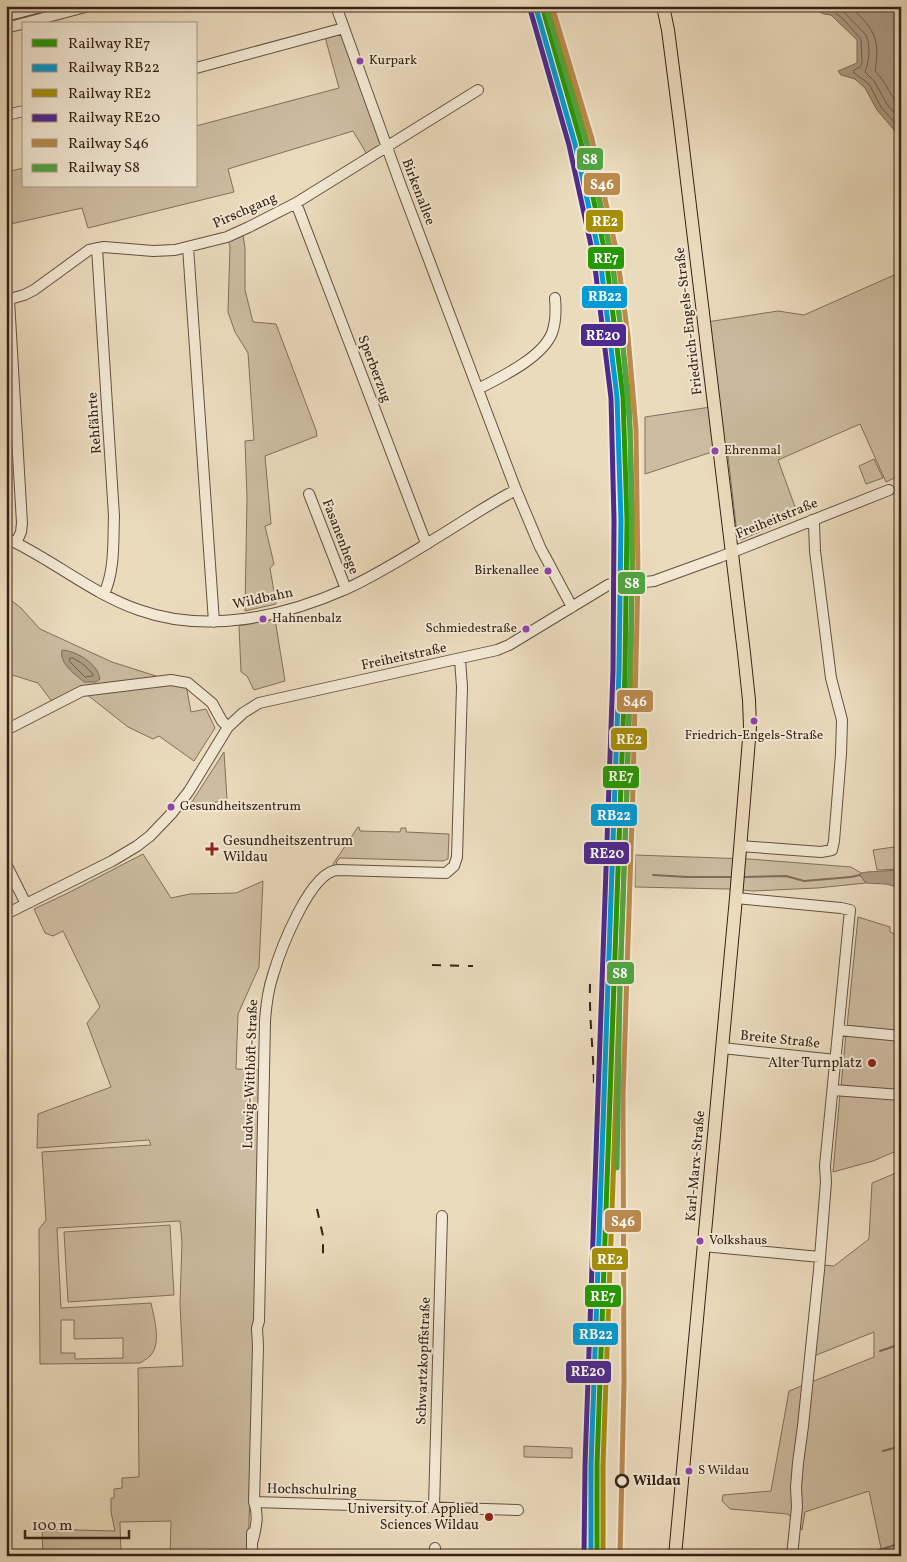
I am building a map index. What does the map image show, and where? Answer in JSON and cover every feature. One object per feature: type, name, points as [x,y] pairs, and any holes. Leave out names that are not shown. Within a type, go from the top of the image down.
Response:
[{"type":"main road","name":"Friedrich-Engels-Straße","points":[[663,6],[668,30],[746,672],[750,727],[736,894]]},
{"type":"main road","name":"Karl-Marx-Straße","points":[[675,1556],[736,894]]},
{"type":"street","points":[[6,16],[44,6]]},
{"type":"street","points":[[29,22],[89,6]]},
{"type":"street","name":"Birkenallee","points":[[336,6],[516,490],[540,547],[572,607]]},
{"type":"street","points":[[6,28],[22,24]]},
{"type":"street","points":[[198,67],[344,28]]},
{"type":"street","name":"Pirschgang","points":[[8,300],[34,290],[89,250],[104,247],[164,251],[229,236],[296,203],[478,90]]},
{"type":"street","points":[[6,115],[22,111]]},
{"type":"street","name":"Sperberzug","points":[[296,203],[427,544]]},
{"type":"street","points":[[188,247],[214,622]]},
{"type":"street","name":"Rehfährte","points":[[97,248],[114,516],[113,558],[104,594]]},
{"type":"street","points":[[478,389],[522,364],[540,350],[551,335],[554,327],[556,298]]},
{"type":"street","points":[[8,300],[11,415],[22,523],[21,532],[16,544]]},
{"type":"street","name":"Wildbahn","points":[[6,538],[132,608],[162,617],[214,622],[274,613],[346,589],[427,544],[516,490]]},
{"type":"street","name":"Freiheitstraße","points":[[6,914],[112,862],[150,836],[172,814],[189,791],[228,726],[243,713],[263,702],[497,650],[509,645],[608,585],[654,581],[889,490]]},
{"type":"street","name":"Fasanenhege","points":[[309,494],[346,589]]},
{"type":"street","points":[[740,851],[824,852],[832,850],[842,720],[831,678],[815,551],[814,524],[812,520]]},
{"type":"street","name":"Ludwig-Witthöft-Straße","points":[[254,1502],[265,1021],[272,976],[296,916],[311,891],[328,872],[338,870],[446,873],[454,866],[457,857],[462,687],[460,659]]},
{"type":"street","points":[[6,730],[82,691],[171,680],[188,683],[212,702],[222,721],[228,726]]},
{"type":"street","points":[[6,864],[26,904]]},
{"type":"street","points":[[736,894],[850,910],[825,1166],[826,1182],[820,1257],[798,1463],[793,1552]]},
{"type":"street","points":[[839,1030],[901,1036]]},
{"type":"street","name":"Breite Straße","points":[[722,1048],[836,1060]]},
{"type":"street","points":[[833,1090],[901,1095]]},
{"type":"street","name":"Schwartzkopffstraße","points":[[434,1507],[442,1216]]},
{"type":"street","points":[[704,1246],[820,1257]]},
{"type":"street","name":"Hochschulring","points":[[252,1556],[257,1512],[254,1502],[518,1510]]},
{"type":"street","points":[[587,1544],[587,1556]]},
{"type":"shaded area","points":[[343,32],[384,146],[368,156],[353,131],[228,169],[234,192],[88,228],[82,208],[6,225],[6,172],[22,168],[22,188],[198,188],[198,125],[339,88],[325,37]]},
{"type":"shaded area","points":[[243,235],[245,248],[245,290],[253,322],[276,324],[317,436],[265,456],[271,524],[265,526],[274,564],[270,568],[276,604],[245,611],[247,497],[245,441],[254,440],[248,353],[235,332],[228,312],[230,246],[228,241]]},
{"type":"shaded area","points":[[901,272],[901,475],[886,482],[860,424],[778,460],[798,515],[741,540],[737,534],[727,447],[645,474],[645,417],[717,406],[707,322],[778,311],[804,315]]},
{"type":"shaded area","points":[[874,459],[883,478],[866,484],[859,466]]},
{"type":"shaded area","points":[[6,596],[21,608],[40,629],[112,662],[156,676],[153,679],[109,686],[53,703],[38,683],[6,673]]},
{"type":"shaded area","points":[[275,619],[285,681],[254,690],[247,676],[241,672],[239,626]]},
{"type":"shaded area","points":[[171,682],[186,685],[191,712],[206,709],[215,728],[194,761],[159,736],[153,739],[128,727],[85,693]]},
{"type":"shaded area","points":[[224,752],[227,799],[186,811]]},
{"type":"shaded area","points":[[358,827],[360,831],[400,832],[401,828],[406,828],[406,832],[449,834],[448,859],[443,861],[340,858],[337,861],[336,867],[334,866],[333,864]]},
{"type":"shaded area","points":[[901,846],[901,869],[877,870],[873,850]]},
{"type":"shaded area","points":[[143,854],[171,898],[190,894],[236,893],[263,881],[259,967],[238,1014],[236,1069],[259,1070],[258,1218],[248,1556],[170,1556],[171,1521],[120,1522],[121,1555],[142,1554],[142,1556],[43,1556],[42,1529],[115,1531],[111,1512],[111,1498],[114,1498],[114,1489],[122,1488],[122,1478],[139,1477],[138,1368],[183,1366],[180,1304],[182,1242],[180,1221],[57,1228],[61,1308],[151,1303],[156,1331],[156,1345],[150,1356],[140,1363],[40,1364],[39,1229],[46,1220],[42,1152],[151,1145],[149,1140],[37,1148],[38,1114],[111,1087],[87,1023],[100,1007],[63,931],[53,936],[45,933],[34,909]],"holes":[[[61,1320],[74,1320],[74,1339],[123,1338],[123,1358],[75,1359],[75,1353],[61,1353]]]},
{"type":"shaded area","points":[[635,855],[749,859],[851,867],[861,873],[860,875],[866,883],[817,888],[753,891],[635,887]]},
{"type":"shaded area","points":[[858,917],[890,927],[890,932],[901,937],[901,1031],[847,1027]]},
{"type":"shaded area","name":"Alter Turnplatz","points":[[846,1033],[901,1038],[901,1093],[841,1087]]},
{"type":"shaded area","points":[[840,1094],[901,1099],[901,1149],[873,1161],[833,1172]]},
{"type":"shaded area","points":[[901,1171],[901,1556],[870,1556],[882,1553],[869,1491],[805,1512],[802,1530],[788,1514],[730,1509],[722,1501],[723,1495],[771,1491],[789,1391],[874,1357],[874,1332],[814,1356],[823,1265],[834,1266],[869,1239],[872,1183]]},
{"type":"shaded area","points":[[170,1225],[174,1295],[68,1302],[64,1232]]},
{"type":"shaded area","points":[[524,1446],[572,1448],[572,1458],[524,1457]]},
{"type":"water","points":[[826,6],[901,6],[901,138],[877,110],[865,88],[855,79],[841,75],[838,71],[857,63],[857,40],[831,15],[820,12]]},
{"type":"water","points":[[62,650],[86,659],[95,668],[100,679],[96,682],[84,682],[65,664]]},
{"type":"water","points":[[901,870],[901,888],[886,884],[866,883],[860,875],[867,872]]},
{"type":"waterway","points":[[653,875],[733,877]]},
{"type":"waterway","points":[[743,877],[786,876],[804,881],[860,875]]},
{"type":"waterway","points":[[880,1351],[901,1344]]},
{"type":"waterway","points":[[883,1451],[901,1446]]},
{"type":"waterway","points":[[861,1556],[901,1543]]},
{"type":"railway","points":[[432,965],[473,966]]},
{"type":"railway","points":[[590,984],[594,1090]]},
{"type":"railway","points":[[317,1209],[323,1236],[323,1261]]},
{"type":"rail line","name":"RE7","points":[[542,6],[581,142],[606,257],[623,397],[627,520],[625,671],[597,1465],[597,1556]]},
{"type":"rail line","name":"RE2","points":[[549,6],[587,140],[612,256],[629,397],[633,520],[631,671],[603,1465],[603,1556]]},
{"type":"rail line","name":"S46","points":[[552,6],[592,139],[617,254],[628,336],[636,429],[638,576],[623,1096],[624,1383],[620,1556]]},
{"type":"rail line","name":"RB22","points":[[536,8],[575,144],[600,258],[617,397],[621,520],[619,671],[591,1465],[591,1556]]},
{"type":"rail line","name":"S8","points":[[546,8],[586,141],[611,255],[622,337],[630,429],[632,576],[620,983],[617,1168]]},
{"type":"rail line","name":"RE20","points":[[530,9],[569,145],[594,259],[611,398],[614,520],[613,671],[585,1465],[584,1556]]},
{"type":"place","name":"Kurpark","points":[[360,61]]},
{"type":"place","name":"Ehrenmal","points":[[715,451]]},
{"type":"place","name":"Birkenallee","points":[[548,571]]},
{"type":"place","name":"Hahnenbalz","points":[[263,619]]},
{"type":"place","name":"Schmiedestraße","points":[[526,629]]},
{"type":"place","name":"Friedrich-Engels-Straße","points":[[754,721]]},
{"type":"place","name":"Gesundheitszentrum","points":[[171,807]]},
{"type":"place","name":"Gesundheitszentrum Wildau","points":[[212,849]]},
{"type":"place","name":"Alter Turnplatz","points":[[872,1063]]},
{"type":"place","name":"Volkshaus","points":[[700,1241]]},
{"type":"place","name":"S Wildau","points":[[689,1471]]},
{"type":"place","name":"Wildau","points":[[622,1481]]},
{"type":"place","name":"University of Applied Sciences Wildau","points":[[489,1517]]}]
